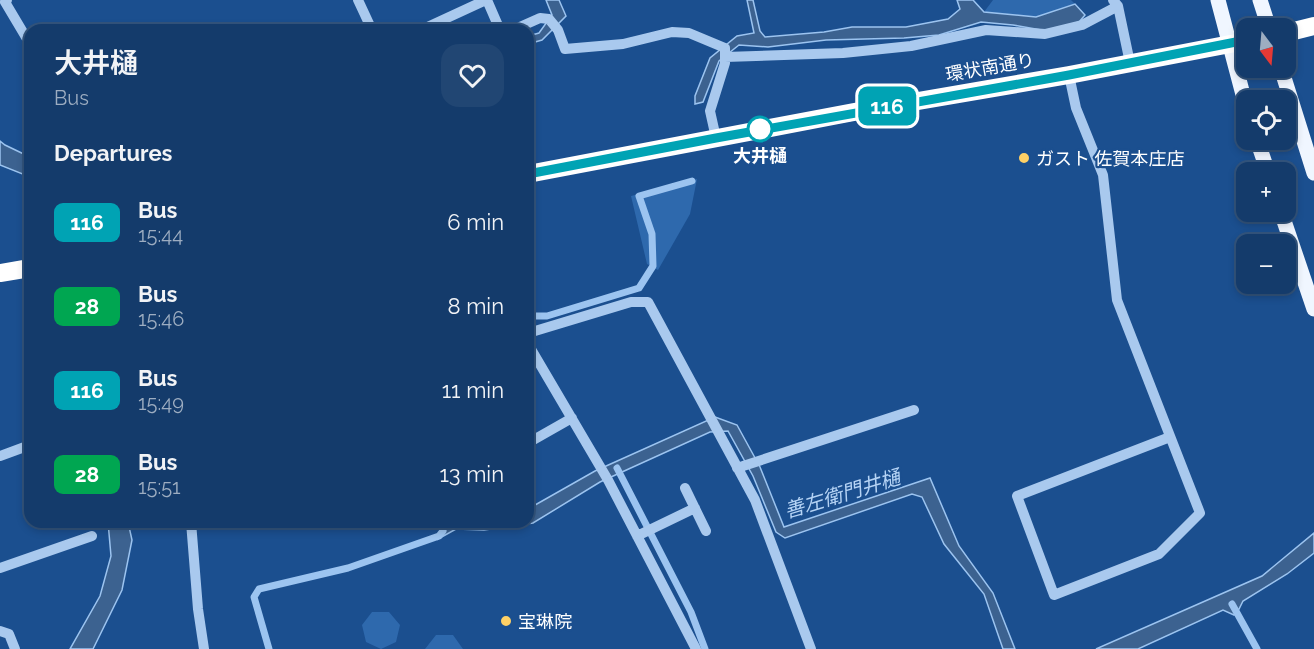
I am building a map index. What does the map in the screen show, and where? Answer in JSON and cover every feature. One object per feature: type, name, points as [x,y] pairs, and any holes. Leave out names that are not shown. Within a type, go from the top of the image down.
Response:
[{"type":"highway","points":[[1296,30],[1314,26]]},
{"type":"highway","name":"環状南通り","points":[[534,173],[1236,42]]},
{"type":"highway","points":[[0,273],[24,269]]},
{"type":"main road","points":[[1218,0],[1236,38]]},
{"type":"main road","points":[[1260,0],[1266,18]]},
{"type":"main road","points":[[1284,78],[1314,173]]},
{"type":"main road","points":[[1284,222],[1314,309]]},
{"type":"street","points":[[7,0],[5,2],[24,34]]},
{"type":"street","points":[[358,0],[369,24]]},
{"type":"street","points":[[434,24],[487,0],[497,24]]},
{"type":"street","points":[[725,57],[843,53],[900,47],[986,30],[1045,34],[1082,25],[1116,3],[1130,63]]},
{"type":"street","points":[[526,24],[540,18],[549,19],[558,30],[565,49],[623,44],[672,32],[690,33],[725,48],[724,63],[710,111],[716,138]]},
{"type":"street","points":[[1069,75],[1076,108],[1103,175],[1116,300],[1200,513],[1159,554],[1054,595],[1017,496],[1170,437]]},
{"type":"street","points":[[534,331],[631,302],[648,302],[719,434],[740,467],[755,500],[811,649]]},
{"type":"street","points":[[534,354],[608,480],[696,649]]},
{"type":"street","points":[[740,467],[914,410]]},
{"type":"street","points":[[534,440],[572,418]]},
{"type":"street","points":[[1,453],[24,447]]},
{"type":"street","points":[[686,488],[706,531]]},
{"type":"street","points":[[637,536],[695,508]]},
{"type":"street","points":[[191,528],[198,609],[204,649]]},
{"type":"street","points":[[0,568],[92,536]]},
{"type":"street","points":[[0,630],[9,634],[15,649]]},
{"type":"shaded area","points":[[546,0],[559,0],[566,16],[542,40],[534,42],[534,34],[539,33],[552,15]]},
{"type":"shaded area","points":[[747,0],[753,0],[760,31],[765,37],[852,27],[906,27],[948,19],[960,9],[957,0],[973,0],[984,12],[1036,17],[1075,4],[1085,15],[1079,22],[1047,31],[981,22],[939,35],[826,40],[768,47],[739,45],[719,61],[703,102],[695,104],[695,96],[710,58],[737,36],[754,33]]},
{"type":"shaded area","points":[[993,0],[1071,0],[1075,4],[1036,17],[984,12]]},
{"type":"shaded area","points":[[0,141],[24,154],[24,175],[0,165]]},
{"type":"shaded area","points":[[697,179],[690,214],[658,270],[647,264],[631,196]]},
{"type":"shaded area","points":[[715,417],[737,425],[760,467],[784,527],[930,478],[959,546],[993,593],[1015,649],[1003,649],[984,594],[944,544],[922,497],[912,494],[785,538],[776,532],[753,476],[728,431],[710,432],[600,482],[534,522],[534,506],[595,471]]},
{"type":"shaded area","points":[[109,528],[129,528],[132,540],[122,590],[93,649],[70,649],[100,596],[111,556]]},
{"type":"shaded area","points":[[441,528],[498,528],[456,529],[438,539]]},
{"type":"shaded area","points":[[1314,533],[1314,553],[1287,574],[1243,601],[1234,615],[1223,610],[1138,649],[1096,649],[1262,576]]},
{"type":"shaded area","points":[[372,612],[389,612],[400,625],[396,642],[381,649],[366,642],[362,625]]},
{"type":"shaded area","points":[[436,635],[453,635],[463,649],[425,649]]},
{"type":"waterway","points":[[534,316],[547,316],[639,288],[653,266],[652,234],[639,196],[692,181]]},
{"type":"waterway","points":[[617,468],[691,612],[705,649]]},
{"type":"waterway","points":[[269,649],[254,597],[259,589],[348,568],[439,536],[443,531]]},
{"type":"waterway","points":[[1232,604],[1257,649]]},
{"type":"bus line","name":"116","points":[[534,173],[1236,42]]},
{"type":"place","name":"大井樋","points":[[760,129]]},
{"type":"place","name":"ガスト 佐賀本庄店","points":[[1024,158]]},
{"type":"place","name":"宝琳院","points":[[506,621]]},
{"type":"water label","name":"善左衛門井樋","points":[[842,494]]}]
